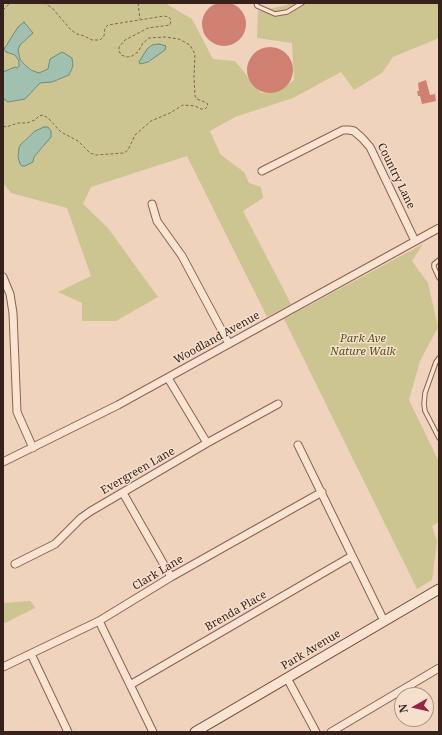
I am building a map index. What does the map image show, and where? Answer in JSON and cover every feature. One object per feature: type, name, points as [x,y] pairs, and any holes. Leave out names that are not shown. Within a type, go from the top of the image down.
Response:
[{"type":"main road","name":"Park Avenue","points":[[195,732],[439,589]]},
{"type":"street","name":"Country Lane","points":[[262,171],[343,130],[354,132],[370,147],[414,241]]},
{"type":"street","points":[[152,204],[157,221],[182,256],[229,344]]},
{"type":"street","name":"Woodland Avenue","points":[[3,462],[118,405],[439,228]]},
{"type":"street","points":[[3,277],[10,294],[13,313],[17,412],[33,448]]},
{"type":"street","points":[[168,378],[207,443]]},
{"type":"street","name":"Evergreen Lane","points":[[15,564],[56,544],[81,518],[207,443],[278,404]]},
{"type":"street","points":[[298,444],[384,621]]},
{"type":"street","name":"Clark Lane","points":[[3,667],[99,621],[172,577],[322,492]]},
{"type":"street","points":[[123,493],[172,577]]},
{"type":"street","name":"Brenda Place","points":[[130,685],[352,556]]},
{"type":"street","points":[[99,621],[153,732]]},
{"type":"street","points":[[31,654],[68,732]]},
{"type":"street","points":[[331,732],[439,668]]},
{"type":"street","points":[[287,678],[316,732]]},
{"type":"lane","points":[[256,3],[257,6],[274,14],[287,12],[302,3]]},
{"type":"lane","points":[[439,260],[434,264],[439,278]]},
{"type":"lane","points":[[439,358],[436,362],[424,404],[425,411],[439,438]]},
{"type":"path","points":[[3,10],[10,3]]},
{"type":"path","points":[[3,126],[6,127],[18,123],[27,123],[43,115],[48,118],[61,132],[78,141],[90,153],[96,155],[117,154],[124,153],[128,150],[135,135],[151,120],[170,113],[183,105],[205,108],[208,106],[207,103],[197,99],[195,96],[195,54],[190,45],[179,39],[165,37],[149,38],[143,43],[138,52],[132,56],[127,57],[121,55],[119,47],[125,40],[148,28],[170,25],[171,22],[169,17],[164,16],[108,25],[105,28],[104,36],[100,40],[92,40],[71,30],[53,9],[45,3]]},
{"type":"path","points":[[138,3],[140,20]]},
{"type":"green space","points":[[3,3],[165,3],[192,19],[213,59],[235,61],[261,93],[281,90],[294,80],[292,43],[257,38],[258,11],[287,5],[288,3],[439,3],[439,38],[393,57],[382,73],[354,90],[341,72],[293,98],[235,117],[210,131],[221,155],[244,172],[249,183],[261,187],[263,198],[243,211],[291,304],[267,317],[187,156],[91,187],[83,204],[108,228],[158,297],[116,321],[82,321],[82,303],[58,292],[91,276],[67,208],[11,193],[3,183],[3,97],[8,102],[25,99],[40,83],[52,82],[69,75],[73,66],[55,57],[49,61],[48,69],[39,74],[28,67],[20,59],[18,50],[20,45],[29,37],[31,30],[28,27],[16,30],[15,34],[5,45],[6,52],[15,55],[19,61],[19,66],[3,72]],"holes":[[[35,131],[47,142],[28,165],[22,165],[18,157],[19,148],[25,139]]]},
{"type":"green space","name":"Park Ave Nature Walk","points":[[423,244],[412,261],[428,283],[438,327],[420,361],[409,400],[439,462],[439,522],[432,526],[437,541],[432,580],[417,589],[284,319]]},
{"type":"green space","points":[[30,601],[35,608],[3,624],[3,603]]},
{"type":"shaded area","points":[[24,22],[33,33],[20,45],[18,50],[20,59],[23,63],[31,70],[39,73],[48,69],[50,59],[62,52],[72,58],[73,66],[69,75],[52,82],[40,83],[25,99],[8,102],[3,97],[3,72],[15,67],[17,68],[19,66],[19,61],[15,55],[6,52],[4,49],[18,27]]},
{"type":"shaded area","points":[[159,44],[166,46],[165,50],[148,62],[140,64],[139,62],[147,49],[152,45]]},
{"type":"shaded area","points":[[48,127],[51,131],[51,137],[34,157],[33,162],[22,166],[18,157],[21,144],[35,131]]},
{"type":"building","points":[[220,2],[228,2],[233,3],[240,8],[245,15],[245,33],[240,40],[233,45],[220,46],[212,43],[205,36],[202,28],[202,20],[205,12],[212,5]]},
{"type":"building","points":[[270,47],[283,51],[289,57],[293,70],[289,83],[283,89],[270,93],[257,89],[251,83],[247,70],[251,57],[257,51]]},
{"type":"building","points":[[426,80],[430,95],[435,94],[436,101],[422,104],[417,91],[419,91],[418,83]]}]
